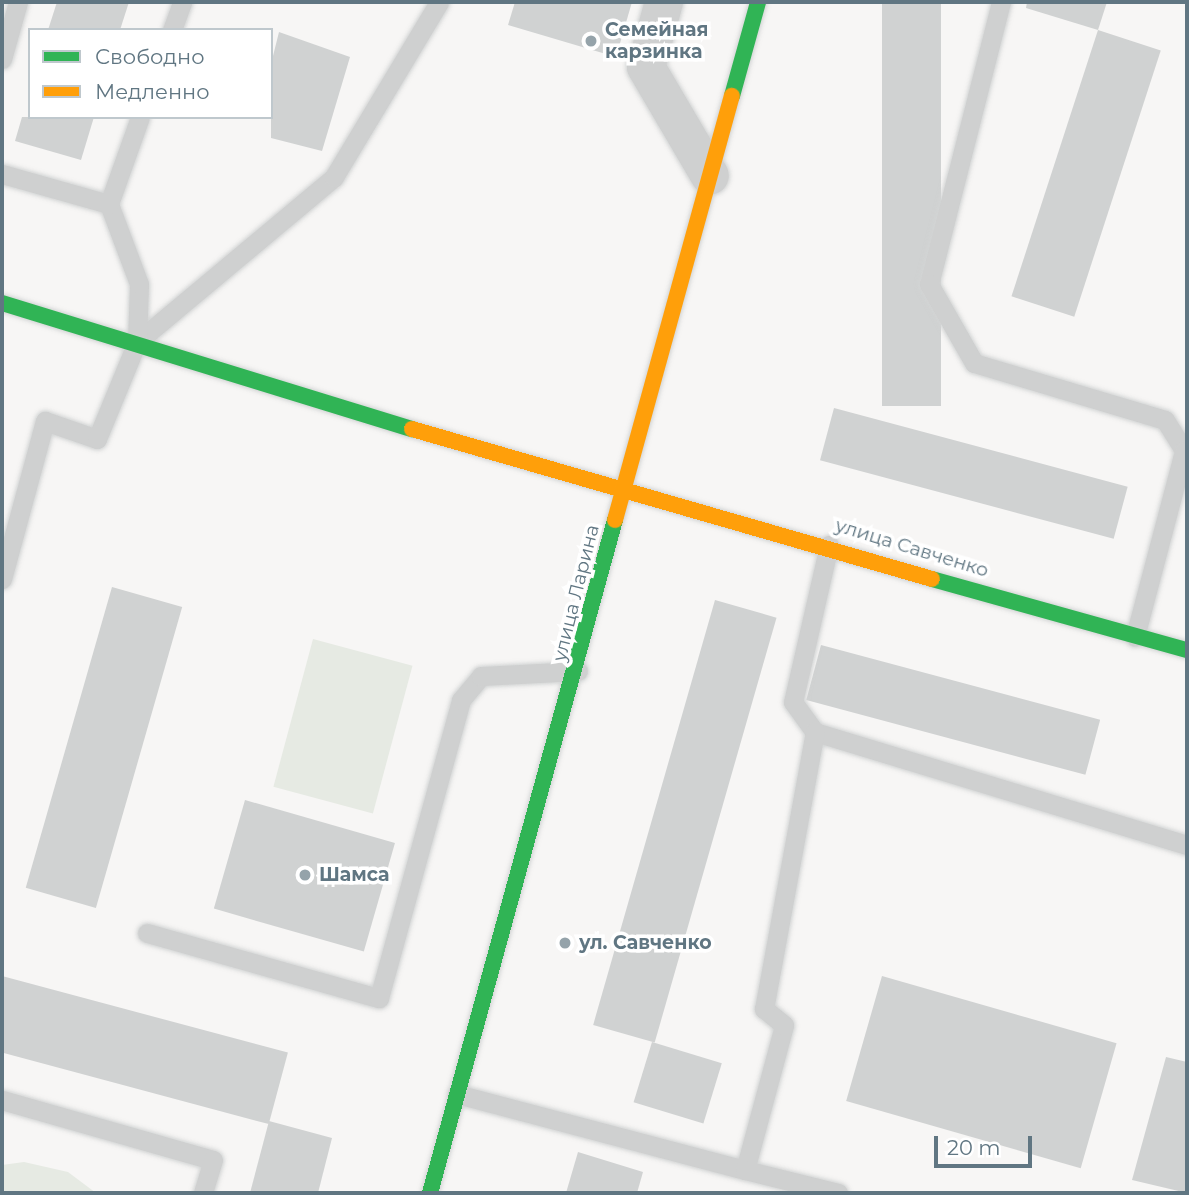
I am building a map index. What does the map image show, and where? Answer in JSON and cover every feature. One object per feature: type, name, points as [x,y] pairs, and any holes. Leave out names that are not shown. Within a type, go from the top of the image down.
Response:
[{"type":"main road","name":"улица Ларина","points":[[430,1193],[578,671],[623,491],[758,2]]},
{"type":"main road","name":"улица Савченко","points":[[2,303],[623,491],[828,545],[1135,637],[1187,650]]},
{"type":"street","points":[[664,2],[646,66],[710,176]]},
{"type":"lane","points":[[2,59],[18,2]]},
{"type":"lane","points":[[173,28],[183,2]]},
{"type":"lane","points":[[137,342],[334,177],[439,2]]},
{"type":"lane","points":[[1001,2],[929,284],[974,363],[1165,420],[1184,451],[1135,637]]},
{"type":"lane","points":[[2,579],[45,421],[97,439],[137,342],[139,284],[109,204],[140,119]]},
{"type":"lane","points":[[2,174],[109,204]]},
{"type":"lane","points":[[828,545],[793,702],[815,732],[1187,845]]},
{"type":"lane","points":[[147,933],[379,998],[461,700],[481,676],[578,671]]},
{"type":"lane","points":[[745,1170],[784,1025],[764,1009],[815,732]]},
{"type":"lane","points":[[457,1094],[838,1193]]},
{"type":"lane","points":[[2,1100],[213,1160],[203,1193]]},
{"type":"shaded area","points":[[313,639],[412,666],[373,813],[273,787]]},
{"type":"shaded area","points":[[24,1162],[68,1172],[96,1193],[2,1193],[2,1165]]},
{"type":"building","points":[[57,2],[129,2],[121,28],[49,28]]},
{"type":"building","name":"Семейная карзинка","points":[[515,2],[632,2],[616,57],[508,25]]},
{"type":"building","points":[[882,2],[941,2],[941,406],[882,406]]},
{"type":"building","points":[[1027,2],[1107,2],[1098,30],[1026,8]]},
{"type":"building","points":[[1098,30],[1161,50],[1074,317],[1011,296]]},
{"type":"building","points":[[279,32],[350,57],[322,151],[271,138],[273,56]]},
{"type":"building","points":[[22,117],[93,119],[81,160],[15,141]]},
{"type":"building","points":[[834,408],[1128,487],[1114,539],[820,460]]},
{"type":"building","points":[[112,587],[182,607],[96,908],[26,888]]},
{"type":"building","points":[[715,600],[777,618],[655,1043],[593,1025]]},
{"type":"building","points":[[821,645],[1100,720],[1085,775],[806,700]]},
{"type":"building","name":"Шамса","points":[[245,800],[395,843],[364,952],[214,909]]},
{"type":"building","points":[[2,976],[288,1053],[269,1124],[2,1053]]},
{"type":"building","points":[[882,976],[1117,1043],[1081,1168],[846,1101]]},
{"type":"building","points":[[652,1042],[722,1063],[703,1124],[634,1102]]},
{"type":"building","points":[[1166,1057],[1187,1062],[1187,1193],[1132,1180]]},
{"type":"building","points":[[269,1121],[332,1138],[318,1193],[250,1193]]},
{"type":"building","points":[[578,1152],[643,1172],[637,1193],[566,1193]]},
{"type":"traffic: fast","points":[[732,96],[758,2]]},
{"type":"traffic: fast","points":[[2,303],[412,429]]},
{"type":"traffic: fast","points":[[430,1193],[615,520]]},
{"type":"traffic: fast","points":[[932,579],[1187,650]]},
{"type":"traffic: slow","points":[[615,520],[732,96]]},
{"type":"traffic: slow","points":[[412,429],[932,579]]},
{"type":"place","name":"Семейная карзинка","points":[[591,41]]},
{"type":"place","name":"Шамса","points":[[305,875]]},
{"type":"place","name":"ул. Савченко","points":[[565,943]]}]
